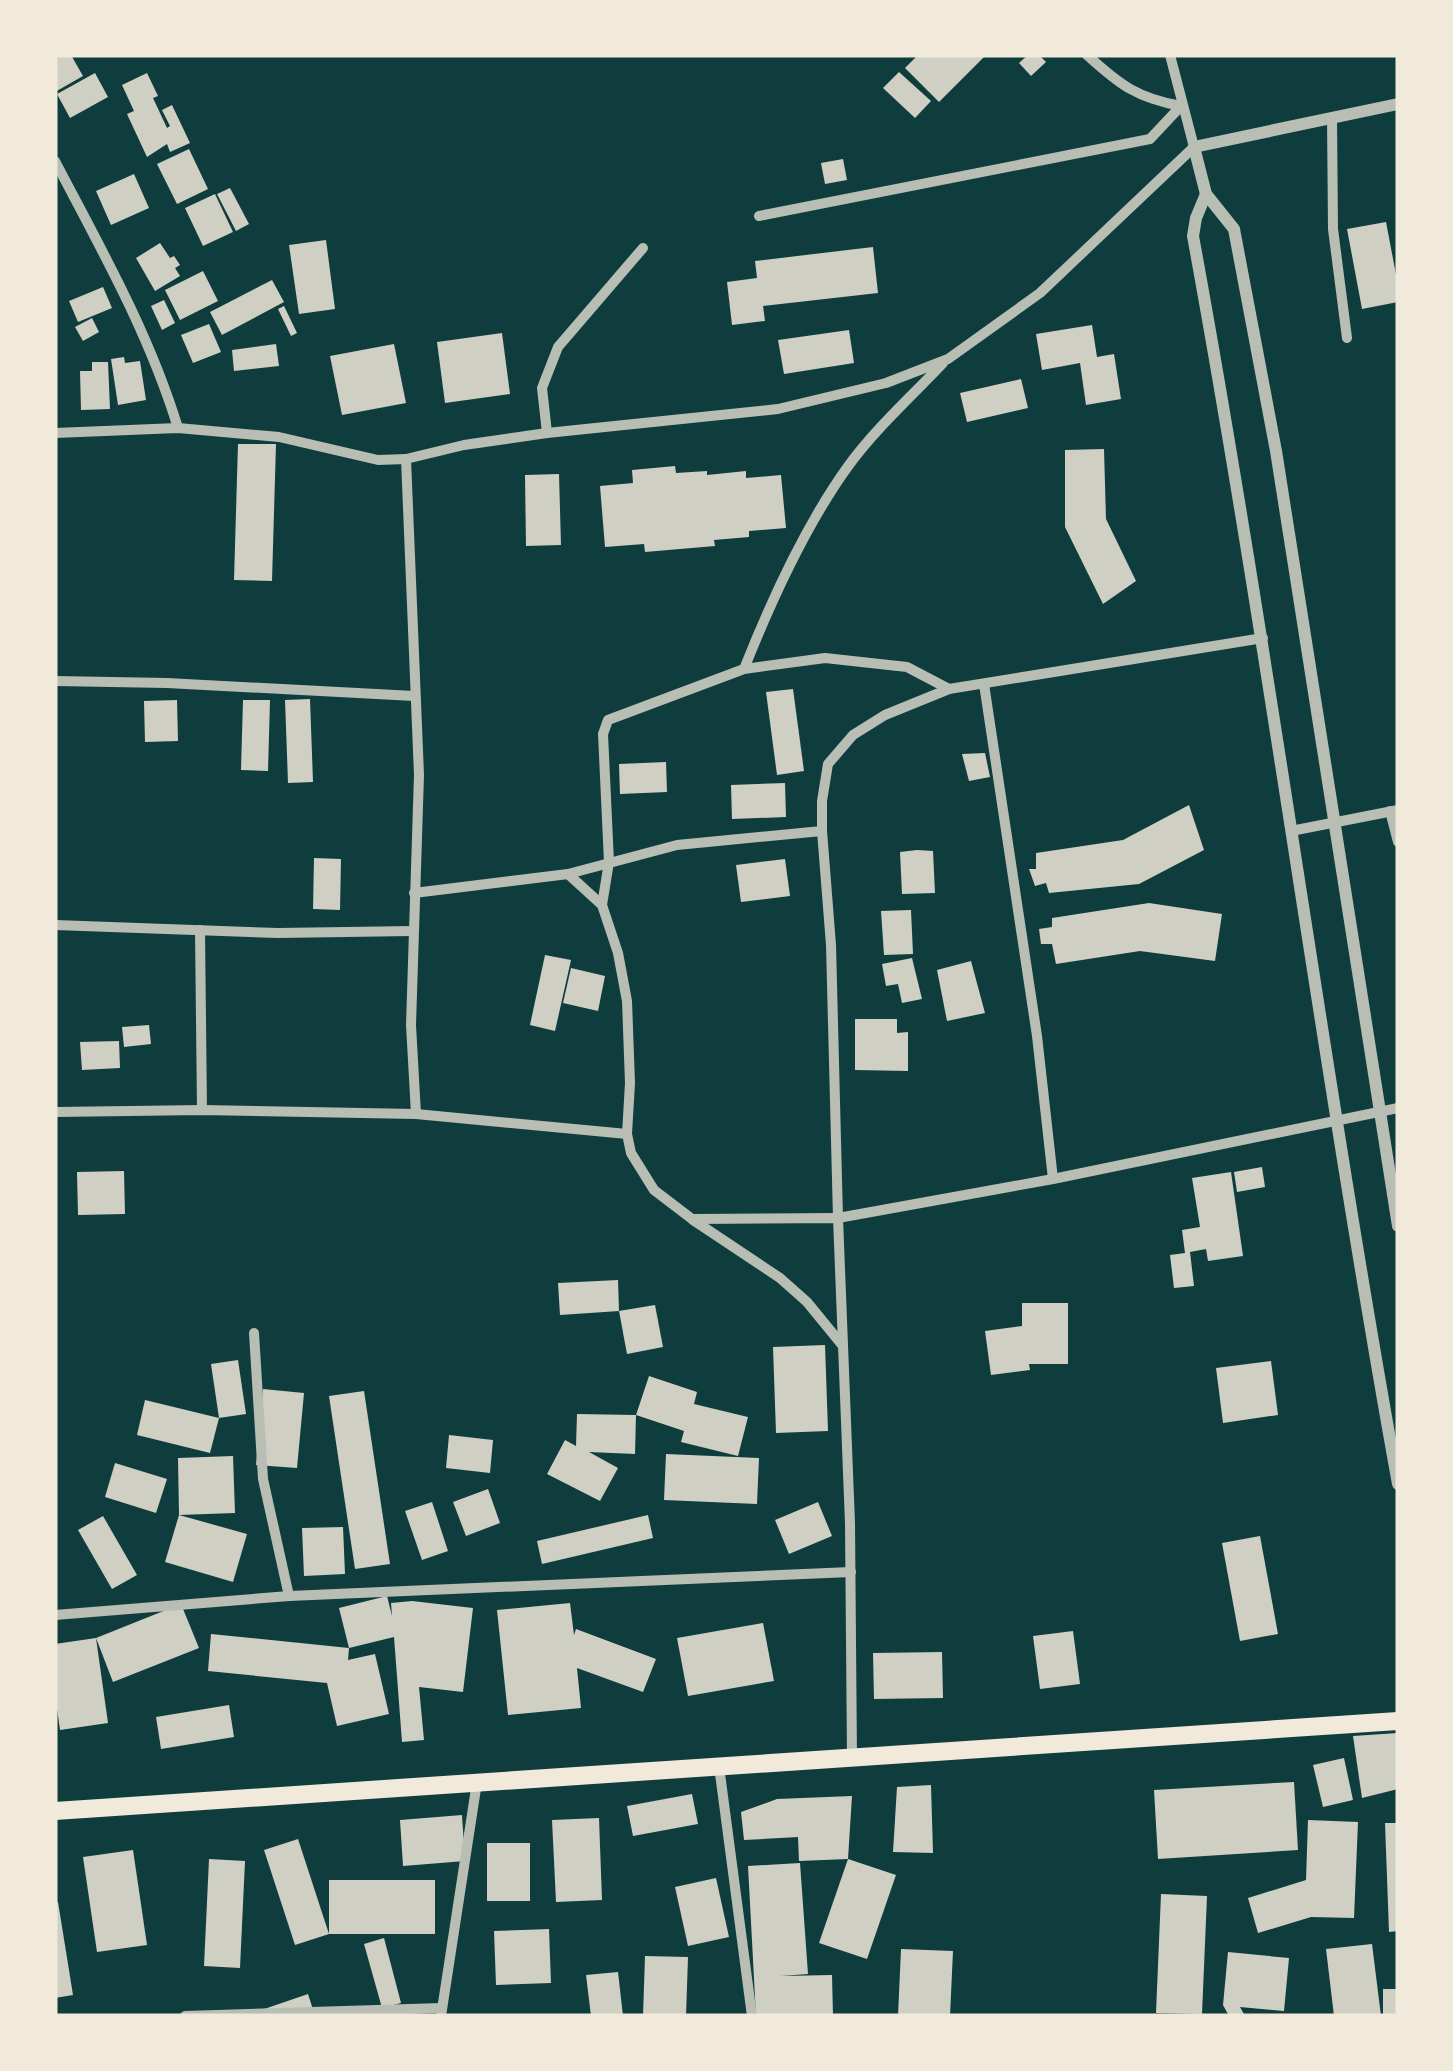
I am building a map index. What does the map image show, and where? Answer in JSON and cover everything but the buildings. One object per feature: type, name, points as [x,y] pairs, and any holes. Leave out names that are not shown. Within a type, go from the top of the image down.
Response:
[{"type":"highway","points":[[55,1811],[1398,1721]]},
{"type":"street","points":[[1086,55],[1122,87],[1151,101],[1182,106]]},
{"type":"street","points":[[1170,55],[1206,194],[1234,229],[1276,451],[1398,1226]]},
{"type":"street","points":[[744,669],[765,616],[850,464],[948,359],[1040,293],[1194,147],[1398,104]]},
{"type":"street","points":[[759,216],[1150,139],[1182,106]]},
{"type":"street","points":[[1332,118],[1333,229],[1347,338]]},
{"type":"street","points":[[55,161],[138,318],[162,374],[178,428]]},
{"type":"street","points":[[1206,194],[1193,236],[1263,638],[1338,1120],[1392,1419],[1398,1484]]},
{"type":"street","points":[[547,433],[542,388],[558,347],[643,248]]},
{"type":"street","points":[[55,433],[178,428],[279,437],[378,460],[406,459],[464,445],[547,433],[778,410],[886,383],[948,359]]},
{"type":"street","points":[[406,459],[419,775],[411,1026],[416,1114]]},
{"type":"street","points":[[852,1758],[851,1572],[831,944],[822,831],[828,764],[854,735],[885,715],[949,689],[1263,638]]},
{"type":"street","points":[[844,1347],[807,1302],[780,1278],[692,1219],[647,1181],[631,1153],[627,1134],[627,1001],[618,953],[602,905],[609,862],[603,734],[608,720],[744,669],[825,658],[907,668],[949,689]]},
{"type":"street","points":[[55,681],[414,696]]},
{"type":"street","points":[[984,684],[1037,1036],[1053,1179]]},
{"type":"street","points":[[1290,831],[1394,811],[1398,842]]},
{"type":"street","points":[[414,893],[568,874],[677,845],[822,831]]},
{"type":"street","points":[[568,874],[602,905]]},
{"type":"street","points":[[55,924],[200,930],[412,931]]},
{"type":"street","points":[[200,930],[202,1110]]},
{"type":"street","points":[[692,1219],[838,1218],[1053,1179],[1398,1108]]},
{"type":"street","points":[[55,1112],[416,1114],[627,1134]]},
{"type":"street","points":[[254,1333],[263,1478],[289,1596]]},
{"type":"street","points":[[55,1615],[289,1596],[851,1572]]},
{"type":"street","points":[[719,1766],[752,2016]]},
{"type":"street","points":[[185,2016],[442,2012],[477,1782]]}]
